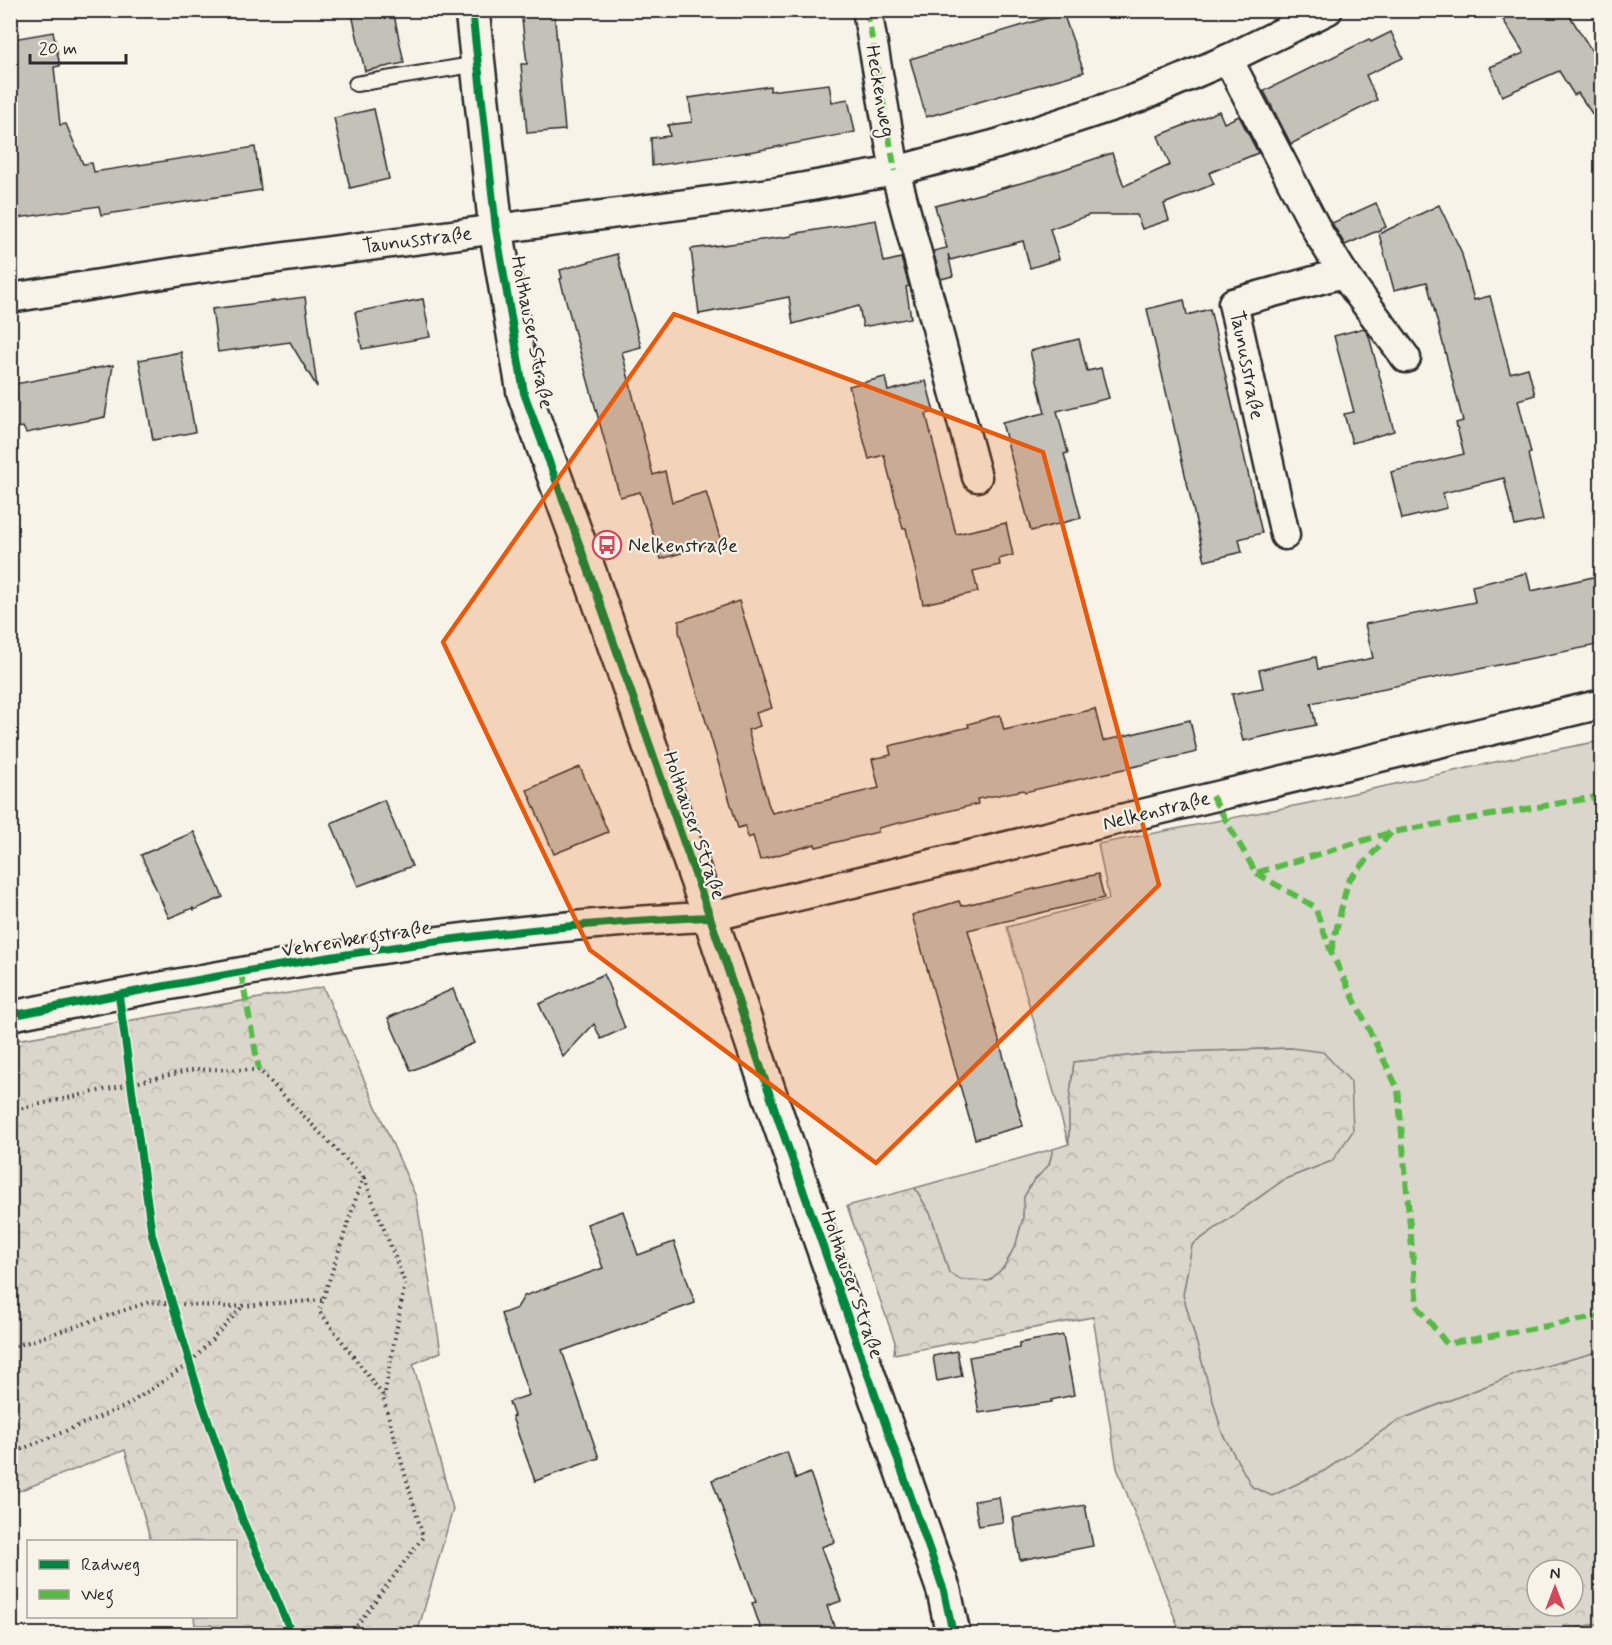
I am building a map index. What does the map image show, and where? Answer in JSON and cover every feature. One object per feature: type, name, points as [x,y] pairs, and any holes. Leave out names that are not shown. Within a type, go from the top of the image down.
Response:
[{"type":"street","name":"Holthauser Straße","points":[[472,10],[496,229],[524,393],[581,549],[944,1591],[953,1635]]},
{"type":"street","name":"Heckenweg","points":[[867,10],[895,171]]},
{"type":"street","name":"Taunusstraße","points":[[10,298],[202,268],[777,192],[895,171],[996,144],[1140,97],[1228,59],[1328,10]]},
{"type":"street","points":[[1228,59],[1318,234],[1343,273],[1406,358]]},
{"type":"street","points":[[895,171],[977,477]]},
{"type":"street","name":"Taunusstraße","points":[[1285,535],[1233,303],[1343,273]]},
{"type":"street","name":"Nelkenstraße","points":[[710,917],[1602,704]]},
{"type":"street","name":"Vehrenbergstraße","points":[[10,1016],[329,957],[483,934],[639,920],[710,917]]},
{"type":"lane","points":[[356,84],[478,64]]},
{"type":"path","points":[[10,1112],[196,1069],[259,1070],[363,1177],[405,1282],[384,1400]]},
{"type":"path","points":[[355,1628],[423,1537],[382,1394],[319,1311],[363,1177]]},
{"type":"path","points":[[10,1348],[149,1302],[243,1306],[322,1299]]},
{"type":"path","points":[[10,1454],[126,1406],[190,1363],[243,1306]]},
{"type":"path","points":[[298,1635],[355,1628],[378,1635]]},
{"type":"highlighted area","points":[[674,314],[1043,452],[1159,885],[876,1163],[590,950],[443,642]]},
{"type":"green space","points":[[1601,741],[1601,1351],[1517,1374],[1397,1421],[1324,1471],[1272,1496],[1252,1487],[1222,1433],[1183,1295],[1192,1245],[1285,1179],[1332,1161],[1291,1048],[1155,1053],[1074,1062],[1069,1104],[1069,1145],[1007,927],[1109,899],[1098,844],[1309,803]]},
{"type":"green space","points":[[323,987],[416,1197],[441,1352],[413,1364],[453,1509],[417,1634],[355,1628],[304,1634],[223,1634],[211,1625],[195,1625],[194,1618],[237,1618],[237,1540],[151,1540],[125,1450],[11,1494],[11,1041]]},
{"type":"green space","points":[[1291,1048],[1323,1052],[1351,1082],[1353,1131],[1332,1161],[1285,1179],[1192,1245],[1183,1295],[1222,1433],[1252,1487],[1272,1496],[1324,1471],[1397,1421],[1517,1374],[1601,1351],[1601,1623],[1546,1634],[1181,1634],[1117,1468],[1093,1317],[894,1354],[895,1342],[847,1206],[915,1188],[931,1215],[949,1273],[961,1280],[989,1281],[1004,1267],[1016,1244],[1023,1218],[1024,1197],[1032,1183],[1049,1165],[1053,1149],[1069,1144],[1069,1104],[1074,1062],[1155,1053]]},
{"type":"green space","points":[[1053,1149],[1049,1165],[1032,1183],[1024,1197],[1023,1218],[1016,1244],[1004,1267],[989,1281],[961,1280],[949,1273],[931,1215],[915,1188]]},
{"type":"green space","points":[[1601,1623],[1601,1634],[1546,1634]]},
{"type":"green space","points":[[355,1628],[418,1634],[304,1634]]},
{"type":"building","points":[[351,10],[393,10],[404,63],[365,71]]},
{"type":"building","points":[[521,10],[554,10],[565,130],[527,133],[521,64],[527,64]]},
{"type":"building","points":[[1497,10],[1566,10],[1602,67],[1602,128],[1578,93],[1574,95],[1559,71],[1502,96],[1490,67],[1524,53]]},
{"type":"building","points":[[1063,13],[1084,72],[926,117],[910,59]]},
{"type":"building","points":[[53,32],[60,66],[54,67],[60,125],[66,124],[83,164],[92,163],[94,172],[255,147],[261,190],[101,215],[99,206],[18,218],[10,165],[10,51],[15,50],[13,39]]},
{"type":"building","points":[[1391,32],[1403,58],[1366,75],[1377,100],[1291,144],[1264,91],[1369,39],[1371,42]]},
{"type":"building","points":[[829,84],[832,102],[848,99],[855,132],[755,151],[652,166],[651,138],[670,136],[668,125],[692,122],[689,98],[770,86],[770,91]]},
{"type":"building","points":[[374,109],[389,179],[350,188],[334,118]]},
{"type":"building","points":[[1219,111],[1224,123],[1239,116],[1258,153],[1209,173],[1214,184],[1164,204],[1169,220],[1142,229],[1137,215],[1089,215],[1050,229],[1059,259],[1030,268],[1023,241],[950,260],[948,254],[953,276],[941,279],[933,251],[947,248],[935,206],[1032,180],[1112,153],[1124,186],[1170,165],[1158,136]]},
{"type":"building","points":[[1376,203],[1386,227],[1345,245],[1332,223]]},
{"type":"building","points":[[1439,205],[1461,251],[1474,300],[1490,296],[1510,373],[1528,368],[1535,395],[1518,400],[1531,453],[1528,454],[1543,520],[1515,526],[1504,478],[1443,493],[1447,508],[1402,519],[1391,472],[1464,454],[1456,423],[1463,421],[1427,282],[1394,290],[1379,234]]},
{"type":"building","points":[[876,220],[884,262],[901,258],[909,286],[906,287],[911,318],[863,327],[859,306],[793,324],[789,297],[699,314],[691,249],[792,236],[792,234]]},
{"type":"building","points":[[617,254],[641,347],[622,352],[653,475],[665,471],[672,502],[706,492],[721,541],[661,559],[640,492],[620,497],[560,279],[562,278],[560,270]]},
{"type":"building","points":[[305,297],[317,387],[290,342],[218,352],[212,309]]},
{"type":"building","points":[[423,299],[430,337],[362,349],[355,312]]},
{"type":"building","points":[[1184,300],[1187,315],[1210,309],[1262,533],[1239,539],[1242,552],[1205,561],[1147,309]]},
{"type":"building","points":[[1364,328],[1369,336],[1394,431],[1352,443],[1344,414],[1354,412],[1334,336]]},
{"type":"building","points":[[1079,339],[1087,371],[1101,368],[1109,398],[1057,411],[1068,453],[1064,454],[1081,518],[1031,531],[1002,423],[1045,413],[1030,351]]},
{"type":"building","points":[[181,352],[195,432],[153,440],[139,360]]},
{"type":"building","points":[[113,365],[105,417],[26,433],[23,427],[10,429],[10,385]]},
{"type":"building","points":[[885,377],[888,391],[926,381],[934,412],[926,414],[956,534],[1006,523],[1013,555],[999,559],[1000,565],[973,571],[978,592],[923,604],[906,528],[903,529],[884,455],[869,459],[849,386]]},
{"type":"building","points":[[1527,573],[1531,591],[1602,575],[1602,644],[1311,703],[1316,725],[1243,741],[1232,694],[1263,688],[1259,670],[1316,657],[1318,669],[1373,658],[1365,624],[1475,602],[1472,586]]},
{"type":"building","points":[[739,601],[772,708],[756,713],[760,726],[748,730],[772,813],[879,788],[872,759],[891,755],[889,746],[969,727],[968,724],[1000,715],[1004,730],[1095,709],[1103,741],[1190,720],[1197,752],[1025,792],[1024,790],[977,799],[978,804],[878,828],[878,832],[816,847],[815,844],[760,860],[753,836],[748,838],[745,826],[738,828],[679,632],[679,621]]},
{"type":"building","points":[[580,767],[608,832],[554,854],[527,790]]},
{"type":"building","points":[[384,800],[412,866],[358,886],[331,823]]},
{"type":"building","points":[[194,832],[223,897],[169,918],[141,855]]},
{"type":"building","points":[[1098,874],[1104,898],[968,930],[1023,1126],[975,1139],[912,915],[959,901],[961,906]]},
{"type":"building","points":[[604,974],[625,1028],[601,1039],[594,1024],[563,1057],[539,1004]]},
{"type":"building","points":[[453,989],[474,1043],[411,1071],[388,1018]]},
{"type":"building","points":[[623,1211],[638,1255],[674,1242],[695,1303],[562,1351],[599,1458],[535,1481],[512,1417],[514,1416],[509,1402],[529,1395],[501,1314],[517,1308],[524,1296],[603,1268],[587,1224]]},
{"type":"building","points":[[1063,1335],[1074,1395],[1051,1400],[1052,1402],[979,1413],[969,1357],[1019,1348],[1019,1343]]},
{"type":"building","points":[[957,1351],[962,1376],[937,1381],[933,1356]]},
{"type":"building","points":[[787,1452],[796,1479],[810,1473],[835,1542],[821,1547],[841,1601],[827,1606],[837,1635],[763,1635],[752,1603],[756,1602],[712,1480]]},
{"type":"building","points":[[999,1497],[1003,1522],[979,1526],[974,1501]]},
{"type":"building","points":[[1085,1505],[1093,1546],[1020,1560],[1013,1518]]},
{"type":"marked path","points":[[867,10],[895,171]]},
{"type":"marked path","points":[[1212,796],[1256,873],[1392,832],[1602,796]]},
{"type":"marked path","points":[[1331,952],[1348,881],[1391,833]]},
{"type":"marked path","points":[[1256,873],[1315,907],[1331,952],[1398,1089],[1417,1306],[1447,1344],[1602,1316]]},
{"type":"marked path","points":[[241,973],[259,1070]]},
{"type":"cycle path","points":[[472,10],[496,229],[524,393],[581,549],[944,1591],[953,1634]]},
{"type":"cycle path","points":[[10,1016],[184,982],[446,940],[622,922],[710,917]]},
{"type":"cycle path","points":[[119,996],[152,1235],[200,1397],[243,1521],[292,1634]]},
{"type":"place","name":"Nelkenstraße","points":[[607,545]]}]
